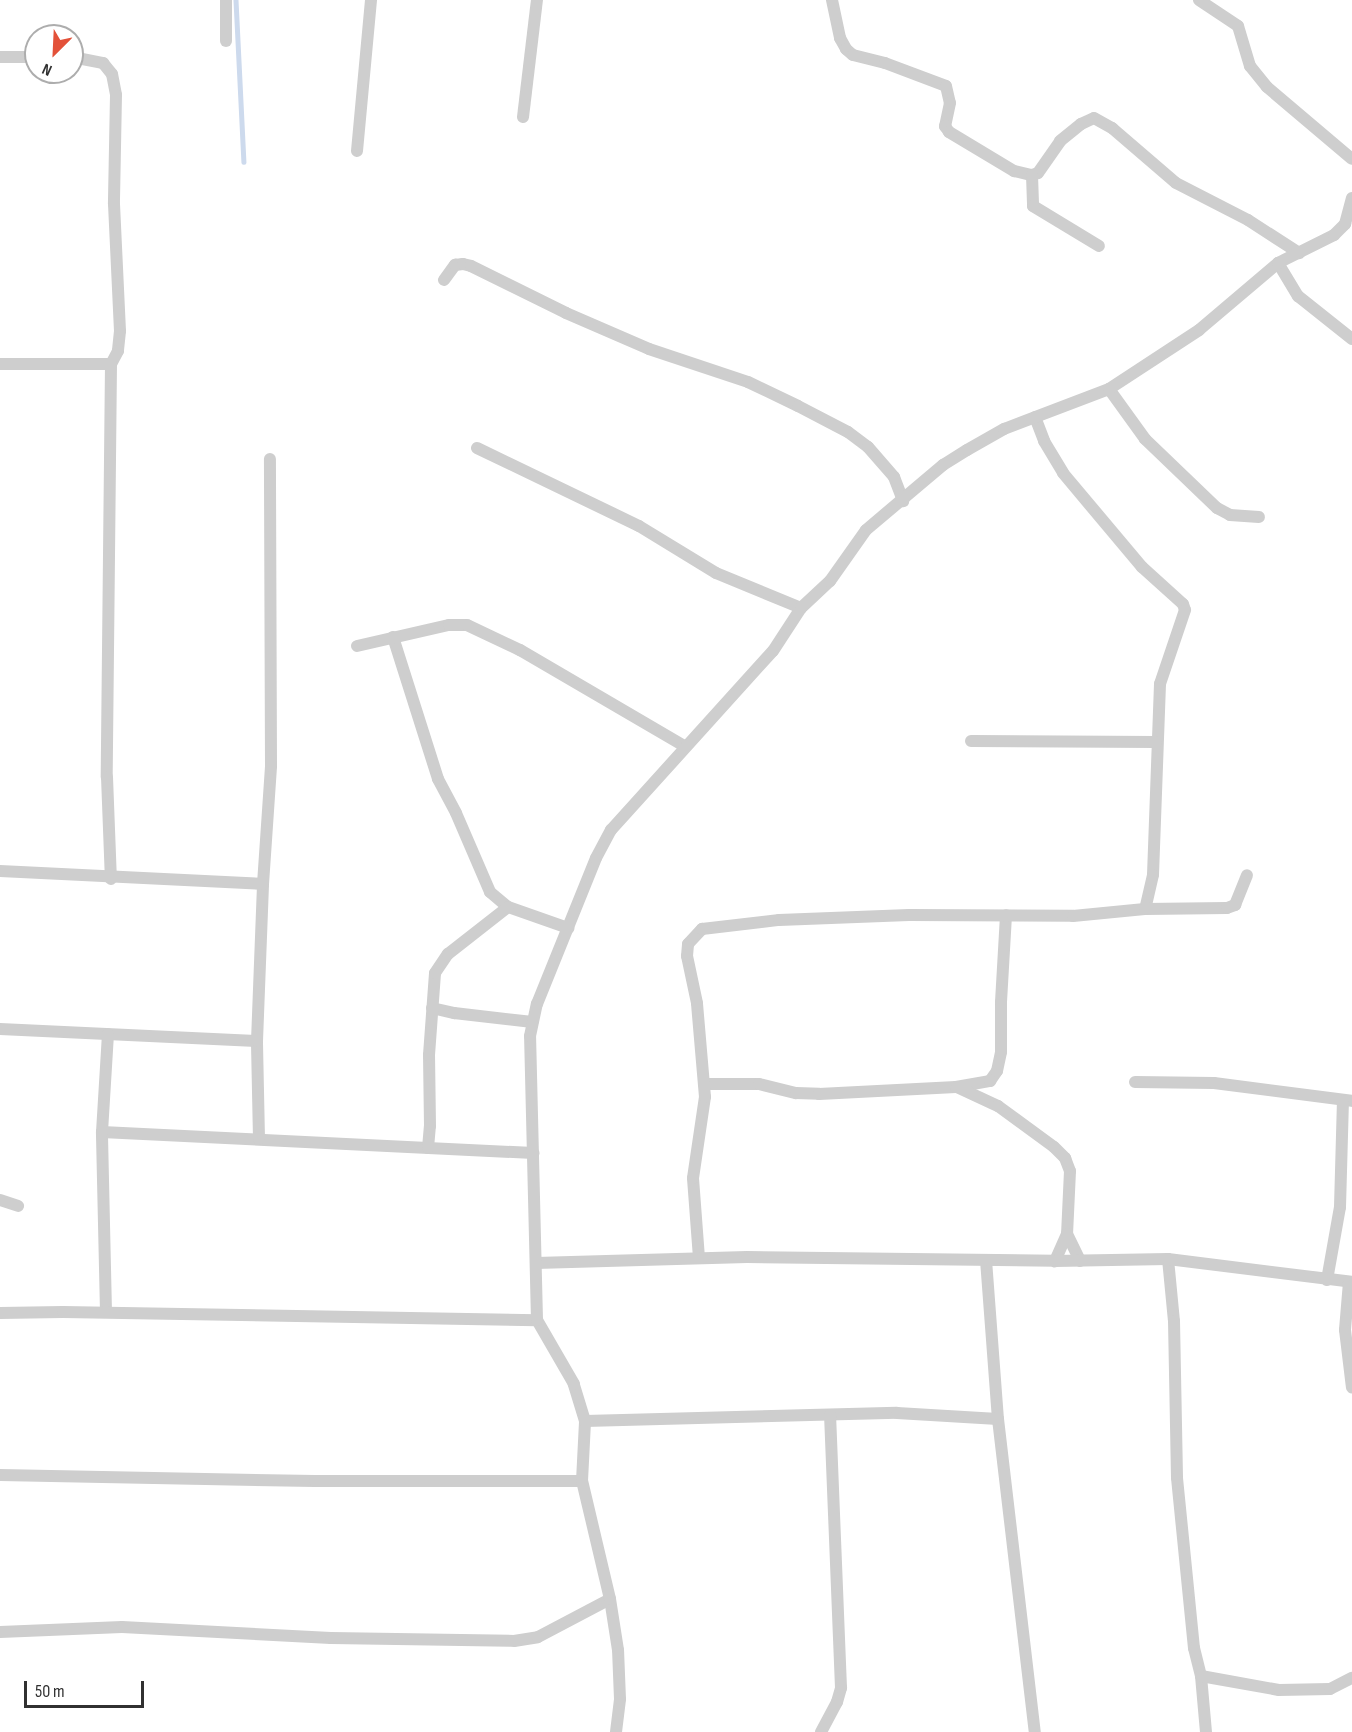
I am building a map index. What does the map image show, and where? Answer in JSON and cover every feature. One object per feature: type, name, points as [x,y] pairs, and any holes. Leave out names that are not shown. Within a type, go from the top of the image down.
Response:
[{"type":"street","points":[[226,0],[226,41]]},
{"type":"street","points":[[357,151],[371,0]]},
{"type":"street","points":[[522,117],[537,0]]},
{"type":"street","points":[[832,0],[840,38],[846,49],[853,55],[885,63],[946,86],[950,103],[945,126],[949,132],[1014,171],[1032,176],[1044,168],[1060,141],[1080,124],[1094,118],[1112,128],[1176,183],[1248,220],[1299,254]]},
{"type":"street","points":[[1199,0],[1238,26],[1250,66],[1267,87],[1352,159]]},
{"type":"street","points":[[0,57],[24,57]]},
{"type":"street","points":[[84,59],[103,63],[112,74],[116,95],[114,214],[120,331],[118,351],[111,364],[107,777],[111,879]]},
{"type":"street","points":[[1032,176],[1033,206],[1099,246]]},
{"type":"street","points":[[616,1732],[620,1699],[618,1650],[610,1599],[582,1482],[585,1421],[574,1384],[537,1320],[530,1036],[532,1022],[596,858],[611,830],[640,801],[684,746],[772,651],[801,608],[830,581],[858,537],[943,465],[1004,429],[1109,389],[1199,330],[1278,264],[1334,235],[1345,224],[1352,198]]},
{"type":"street","points":[[1278,264],[1298,296],[1352,339]]},
{"type":"street","points":[[444,280],[455,265],[471,266],[566,313],[649,349],[748,382],[798,406],[848,432],[868,447],[894,477],[903,501]]},
{"type":"street","points":[[0,364],[111,364]]},
{"type":"street","points":[[1109,389],[1145,439],[1217,508],[1230,515],[1259,517]]},
{"type":"street","points":[[1035,417],[1052,457],[1063,473],[1142,567],[1176,597],[1185,610],[1162,673],[1156,742],[1153,875],[1145,909]]},
{"type":"street","points":[[477,448],[639,526],[716,573],[801,608]]},
{"type":"street","points":[[259,1139],[257,1041],[263,885],[271,766],[270,459]]},
{"type":"street","points":[[357,646],[457,624],[483,630],[684,746]]},
{"type":"street","points":[[393,637],[438,778],[456,813],[486,885],[495,898],[508,907],[568,928]]},
{"type":"street","points":[[971,741],[1156,742]]},
{"type":"street","points":[[0,871],[111,879],[263,885]]},
{"type":"street","points":[[699,1258],[693,1178],[705,1097],[697,1003],[687,956],[688,944],[702,929],[791,920],[909,915],[1073,916],[1145,909],[1227,908],[1235,906],[1247,875]]},
{"type":"street","points":[[428,1148],[435,973],[441,962],[508,907]]},
{"type":"street","points":[[704,1084],[759,1084],[796,1093],[819,1094],[956,1087],[990,1081],[1000,1064],[1006,915]]},
{"type":"street","points":[[432,1008],[532,1022]]},
{"type":"street","points":[[0,1029],[257,1041]]},
{"type":"street","points":[[106,1312],[102,1132],[108,1034]]},
{"type":"street","points":[[1135,1082],[1214,1083],[1311,1094],[1347,1101],[1340,1207],[1327,1280]]},
{"type":"street","points":[[956,1087],[998,1106],[1054,1147],[1065,1158],[1070,1171],[1067,1234],[1055,1261]]},
{"type":"street","points":[[102,1132],[533,1153]]},
{"type":"street","points":[[0,1200],[18,1206]]},
{"type":"street","points":[[1067,1234],[1080,1261]]},
{"type":"street","points":[[536,1263],[699,1258],[1055,1261],[1168,1259],[1350,1282],[1345,1330],[1352,1388]]},
{"type":"street","points":[[1168,1259],[1174,1321],[1177,1478],[1194,1648],[1200,1676],[1206,1732]]},
{"type":"street","points":[[986,1260],[998,1419],[1035,1732]]},
{"type":"street","points":[[0,1313],[106,1312],[537,1320]]},
{"type":"street","points":[[585,1421],[897,1413],[998,1419]]},
{"type":"street","points":[[821,1732],[837,1702],[841,1688],[830,1414]]},
{"type":"street","points":[[0,1475],[315,1481],[582,1482]]},
{"type":"street","points":[[0,1632],[122,1627],[331,1638],[514,1641],[538,1637],[610,1599]]},
{"type":"street","points":[[1200,1676],[1280,1690],[1330,1689],[1352,1678]]},
{"type":"waterway","points":[[236,0],[244,162]]}]
